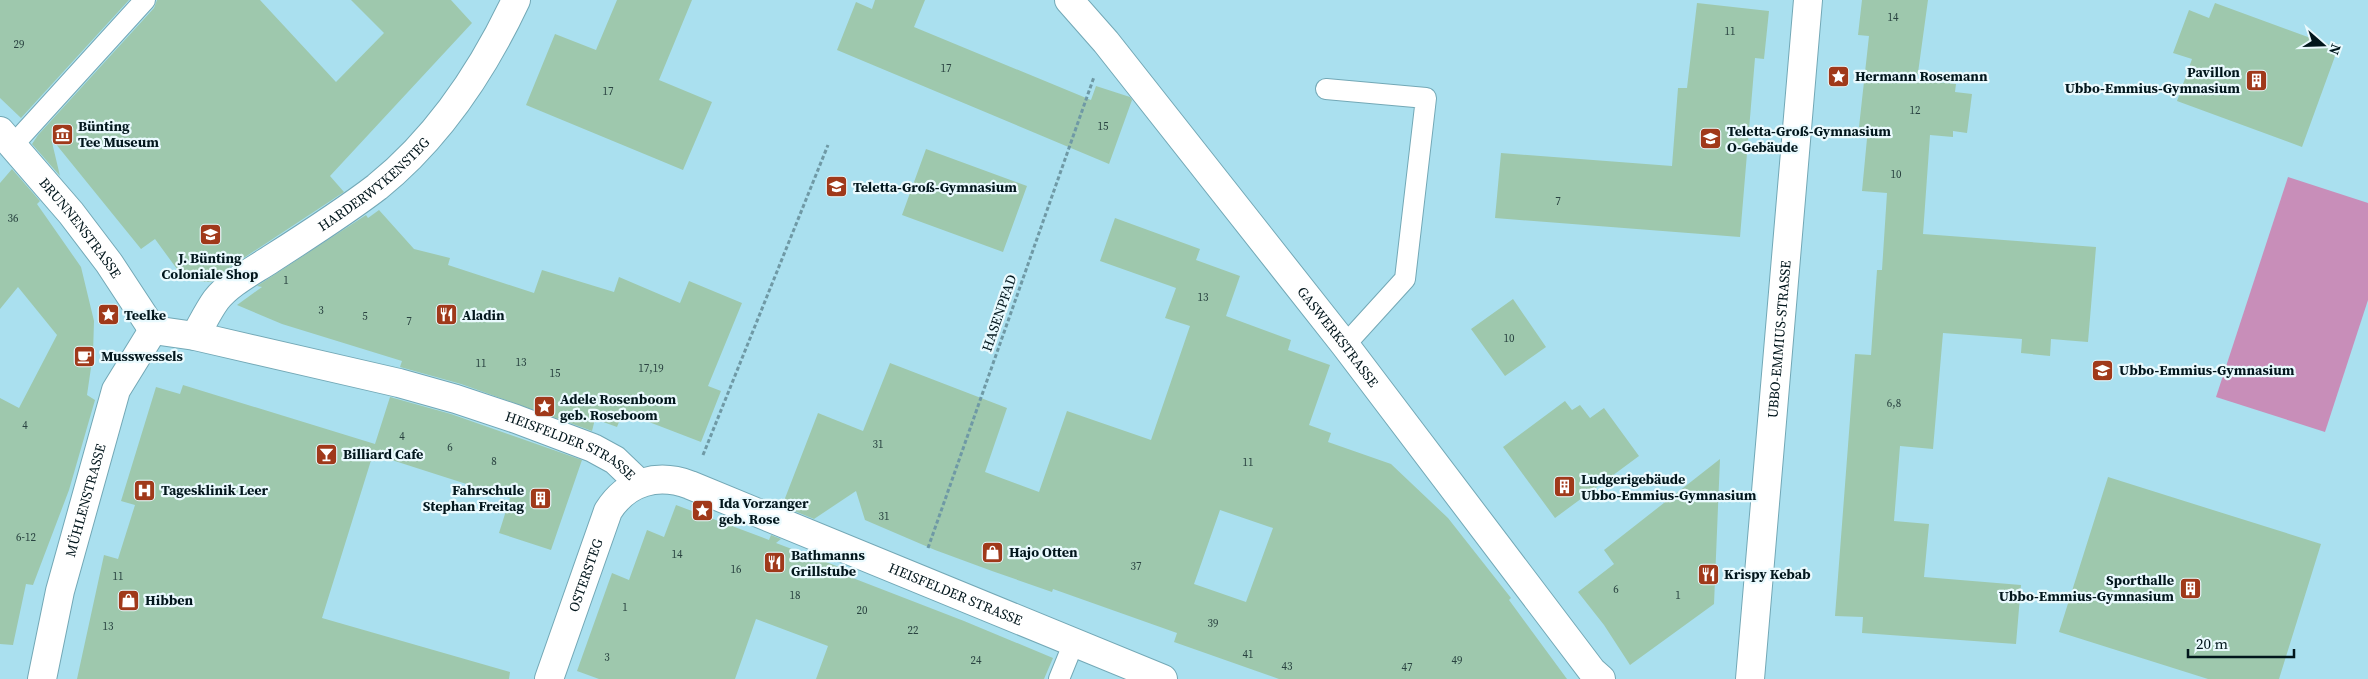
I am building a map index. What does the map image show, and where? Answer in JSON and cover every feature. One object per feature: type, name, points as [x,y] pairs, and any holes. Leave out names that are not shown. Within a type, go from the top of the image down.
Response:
[{"type":"street","name":"HARDERWYKENSTEG","points":[[195,336],[217,298],[224,292],[363,197],[423,143],[463,95],[494,46],[516,0]]},
{"type":"street","name":"GASWERKSTRASSE","points":[[1068,0],[1106,42],[1345,345],[1592,671],[1601,679]]},
{"type":"street","name":"UBBO-EMMIUS-STRASSE","points":[[1750,679],[1808,0]]},
{"type":"street","name":"BRUNNENSTRASSE","points":[[6,138],[71,213],[109,263],[153,330]]},
{"type":"street","name":"HEISFELDER STRASSE","points":[[153,330],[195,336],[399,383],[516,419],[600,452],[615,460],[639,483],[663,478],[690,485],[1163,679]]},
{"type":"street","name":"MÜHLENSTRASSE","points":[[42,679],[60,591],[116,390],[153,330]]},
{"type":"street","name":"OSTERSTEG","points":[[549,679],[608,511],[622,494],[639,483]]},
{"type":"lane","points":[[6,138],[145,0]]},
{"type":"lane","points":[[1326,88],[1426,98],[1405,279],[1345,345]]},
{"type":"lane","points":[[1059,679],[1074,642]]},
{"type":"path","name":"HASENPFAD","points":[[917,578],[1106,42]]},
{"type":"path","points":[[690,485],[828,145]]},
{"type":"shaded area","points":[[2288,177],[2368,203],[2368,300],[2325,432],[2216,397]]},
{"type":"building","points":[[0,0],[129,0],[21,118],[0,98]]},
{"type":"building","points":[[157,0],[260,0],[336,82],[384,33],[351,0],[451,0],[472,23],[330,176],[344,192],[233,265],[211,282],[185,280],[155,239],[141,249],[51,138],[60,176],[32,144],[38,135],[154,8]]},
{"type":"building","points":[[617,0],[692,0],[659,80],[712,102],[683,170],[526,105],[555,34],[596,50]]},
{"type":"building","points":[[875,0],[925,0],[914,27],[1091,100],[1096,86],[1130,97],[1132,100],[1109,164],[837,50],[856,2],[872,9]]},
{"type":"building","name":"Ubbo-Emmius-Gymnasium","points":[[1862,0],[1928,0],[1917,80],[1956,84],[1955,92],[1972,94],[1967,133],[1953,131],[1953,137],[1930,135],[1923,234],[2096,247],[2088,342],[2051,339],[2050,356],[2021,353],[2022,339],[1943,333],[1933,449],[1900,446],[1894,521],[1929,524],[1924,577],[2021,585],[2016,644],[1862,633],[1863,617],[1835,616],[1855,354],[1871,355],[1877,270],[1882,270],[1887,193],[1862,191],[1868,128],[1859,127],[1869,36],[1858,35]]},
{"type":"building","points":[[1697,3],[1769,11],[1764,59],[1755,58],[1740,237],[1495,218],[1501,153],[1672,166],[1678,88],[1687,88]]},
{"type":"building","name":"Pavillon Ubbo-Emmius-Gymnasium","points":[[2215,3],[2338,48],[2302,147],[2177,101],[2192,59],[2173,53],[2189,10],[2209,18]]},
{"type":"building","points":[[926,149],[1027,186],[1003,252],[902,215]]},
{"type":"building","points":[[12,169],[40,201],[37,204],[81,267],[94,321],[93,354],[87,395],[95,400],[69,490],[33,585],[26,584],[13,645],[0,644],[0,398],[19,408],[57,335],[18,287],[0,309],[0,183]]},
{"type":"building","points":[[379,210],[414,249],[450,258],[448,265],[534,293],[542,270],[614,292],[619,277],[680,303],[689,281],[742,303],[708,386],[721,391],[701,442],[623,412],[617,427],[595,419],[592,431],[461,384],[400,367],[402,361],[282,324],[237,305],[262,287],[257,286],[366,215],[368,218]]},
{"type":"building","points":[[1115,218],[1200,249],[1196,260],[1240,276],[1226,316],[1291,340],[1288,350],[1330,365],[1309,425],[1331,433],[1328,442],[1391,464],[1448,518],[1511,598],[1509,600],[1567,679],[1279,679],[1174,642],[1177,633],[1053,589],[1052,592],[992,571],[935,550],[865,520],[856,491],[814,519],[782,506],[818,413],[863,431],[890,363],[1007,408],[985,472],[1039,492],[1067,411],[1151,440],[1190,326],[1165,318],[1176,288],[1100,261]],"holes":[[[1220,510],[1273,528],[1246,602],[1194,584]]]},
{"type":"building","points":[[1513,299],[1546,347],[1505,376],[1471,329]]},
{"type":"building","points":[[183,385],[375,444],[390,397],[451,414],[582,460],[551,550],[499,533],[510,498],[373,454],[322,618],[510,672],[509,679],[77,679],[104,555],[118,559],[135,505],[121,501],[156,387],[180,394]]},
{"type":"building","name":"Ludgerigebäude Ubbo-Emmius-Gymnasium","points":[[1565,401],[1572,410],[1580,405],[1590,418],[1604,408],[1639,456],[1555,518],[1503,447]]},
{"type":"building","points":[[1720,459],[1714,604],[1630,665],[1604,625],[1578,592],[1614,564],[1604,550]]},
{"type":"building","name":"Sporthalle Ubbo-Emmius-Gymnasium","points":[[2108,477],[2321,544],[2279,679],[2208,679],[2059,632]]},
{"type":"building","points":[[676,505],[769,540],[771,535],[781,539],[776,543],[847,570],[845,575],[1053,658],[1044,679],[816,679],[828,646],[756,619],[735,679],[599,679],[577,671],[612,573],[629,580],[647,530],[664,537]]},
{"type":"place","name":"Hermann Rosemann","points":[[1839,76]]},
{"type":"place","name":"Pavillon Ubbo-Emmius-Gymnasium","points":[[2256,80]]},
{"type":"place","name":"Bünting Tee Museum","points":[[62,134]]},
{"type":"place","name":"Teletta-Groß-Gymnasium O-Gebäude","points":[[1711,139]]},
{"type":"place","name":"Teletta-Groß-Gymnasium","points":[[837,187]]},
{"type":"place","name":"J. Bünting Coloniale Shop","points":[[210,235]]},
{"type":"place","name":"Teelke","points":[[108,315]]},
{"type":"place","name":"Aladin","points":[[446,315]]},
{"type":"place","name":"Musswessels","points":[[85,356]]},
{"type":"place","name":"Ubbo-Emmius-Gymnasium","points":[[2103,370]]},
{"type":"place","name":"Adele Rosenboom geb. Roseboom","points":[[544,407]]},
{"type":"place","name":"Billiard Cafe","points":[[327,454]]},
{"type":"place","name":"Ludgerigebäude Ubbo-Emmius-Gymnasium","points":[[1565,487]]},
{"type":"place","name":"Tagesklinik Leer","points":[[145,490]]},
{"type":"place","name":"Fahrschule Stephan Freitag","points":[[540,498]]},
{"type":"place","name":"Ida Vorzanger geb. Rose","points":[[703,511]]},
{"type":"place","name":"Hajo Otten","points":[[993,552]]},
{"type":"place","name":"Bathmanns Grillstube","points":[[775,563]]},
{"type":"place","name":"Krispy Kebab","points":[[1708,574]]},
{"type":"place","name":"Sporthalle Ubbo-Emmius-Gymnasium","points":[[2190,588]]},
{"type":"place","name":"Hibben","points":[[129,600]]}]
